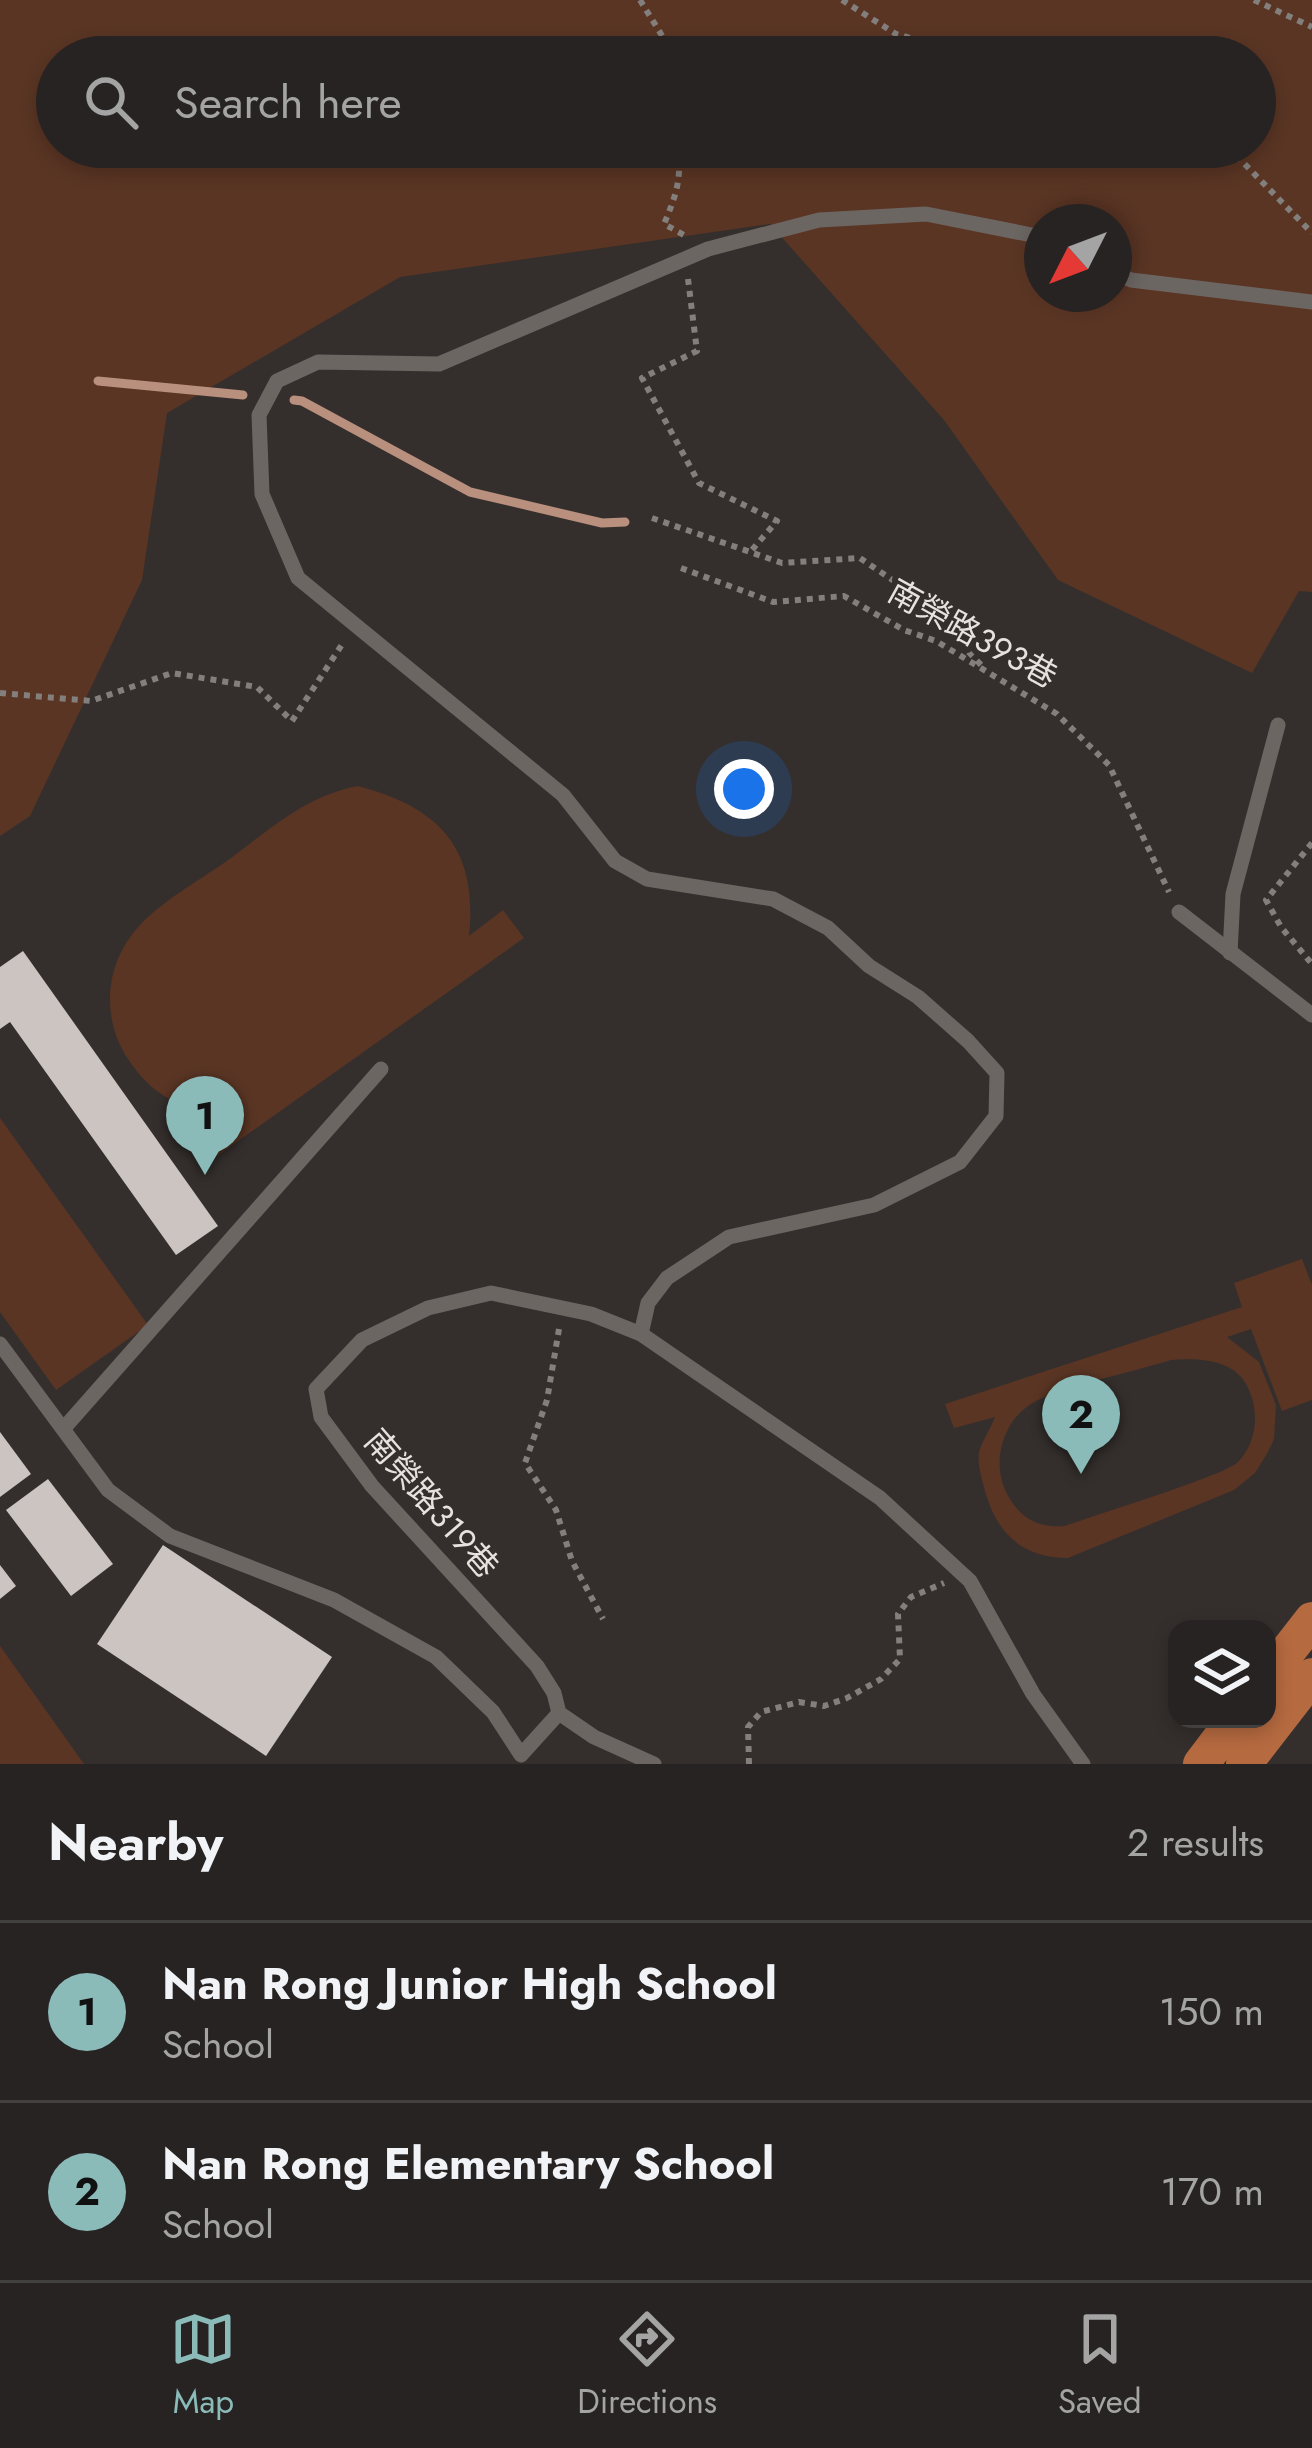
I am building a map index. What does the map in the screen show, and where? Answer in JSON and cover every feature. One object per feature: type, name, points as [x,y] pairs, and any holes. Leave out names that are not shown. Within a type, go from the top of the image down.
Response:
[{"type":"main road","points":[[1276,1666],[1312,1620]]},
{"type":"main road","points":[[1244,1764],[1312,1676]]},
{"type":"main road","points":[[1201,1764],[1228,1728]]},
{"type":"lane","points":[[641,1334],[648,1303],[667,1278],[729,1237],[874,1205],[960,1162],[996,1116],[997,1073],[934,1012],[869,966],[828,928],[773,899],[647,879],[615,861],[563,796],[298,578],[262,494],[259,415],[277,381],[318,362],[440,364],[708,249],[819,220],[926,214],[1024,233]]},
{"type":"lane","points":[[1132,280],[1312,302]]},
{"type":"lane","points":[[1230,953],[1233,893],[1278,725]]},
{"type":"lane","points":[[1179,912],[1312,1015]]},
{"type":"lane","points":[[65,1427],[381,1069]]},
{"type":"lane","name":"南榮路319巷","points":[[559,1713],[554,1693],[537,1666],[372,1486],[321,1417],[316,1389],[362,1340],[428,1308],[491,1293],[562,1308],[641,1334],[880,1498],[970,1581],[1033,1694],[1084,1764]]},
{"type":"lane","points":[[0,1343],[108,1490],[170,1536],[334,1600],[436,1657],[493,1712],[517,1760],[559,1713],[594,1736],[654,1764]]},
{"type":"path","points":[[640,0],[662,36]]},
{"type":"path","points":[[842,0],[903,36]]},
{"type":"path","points":[[1254,0],[1312,27]]},
{"type":"path","points":[[679,168],[678,192],[664,224],[708,249]]},
{"type":"path","points":[[1249,168],[1312,233]]},
{"type":"path","points":[[667,268],[687,268],[697,351],[642,378],[698,483],[778,521],[751,551]]},
{"type":"path","points":[[652,518],[782,563],[860,558],[913,594],[990,675]]},
{"type":"path","name":"南榮路393巷","points":[[681,568],[773,602],[844,596],[904,630],[936,641],[1057,714],[1108,765],[1179,912]]},
{"type":"path","points":[[0,694],[91,701],[172,673],[257,687],[292,722],[355,625]]},
{"type":"path","points":[[1312,844],[1266,900],[1312,964]]},
{"type":"path","points":[[562,1308],[548,1400],[525,1463],[556,1510],[572,1562],[603,1619]]},
{"type":"path","points":[[749,1764],[748,1727],[760,1712],[799,1702],[824,1706],[881,1679],[900,1659],[898,1614],[911,1598],[961,1573]]},
{"type":"shaded area","points":[[0,0],[1312,0],[1312,592],[1299,591],[1252,673],[1058,580],[944,420],[770,224],[400,277],[167,413],[142,580],[30,816],[0,836]]},
{"type":"shaded area","points":[[358,786],[412,806],[448,837],[467,879],[469,936],[503,910],[524,938],[207,1163],[188,1136],[218,1112],[178,1103],[156,1090],[119,1043],[110,990],[120,955],[141,924],[173,897],[291,814]]},
{"type":"shaded area","points":[[0,1118],[148,1325],[56,1390],[0,1312]]},
{"type":"shaded area","points":[[1302,1259],[1312,1285],[1312,1400],[1282,1411],[1251,1329],[1227,1337],[1259,1362],[1276,1405],[1274,1439],[1255,1473],[1234,1490],[1068,1558],[1038,1554],[1014,1541],[990,1506],[979,1466],[979,1452],[995,1417],[954,1428],[945,1404],[1242,1307],[1234,1283]],"holes":[[[1171,1360],[1223,1365],[1246,1384],[1255,1424],[1250,1444],[1238,1462],[1065,1526],[1040,1524],[1021,1512],[1000,1473],[1002,1445],[1014,1419],[1036,1401]]]},
{"type":"shaded area","points":[[0,1646],[84,1764],[0,1764]]},
{"type":"building","points":[[23,951],[218,1226],[176,1255],[10,1022],[0,1029],[0,967]]},
{"type":"building","points":[[0,1432],[31,1474],[0,1497]]},
{"type":"building","points":[[48,1479],[113,1564],[71,1596],[6,1510]]},
{"type":"building","points":[[163,1545],[332,1657],[266,1756],[97,1644]]},
{"type":"building","points":[[0,1565],[16,1586],[0,1599]]},
{"type":"waterway","points":[[98,381],[243,395]]},
{"type":"waterway","points":[[294,400],[470,492],[602,523],[625,522]]},
{"type":"place","name":"Nan Rong Junior High School","points":[[205,1175]]},
{"type":"place","name":"Nan Rong Elementary School","points":[[1081,1474]]}]
